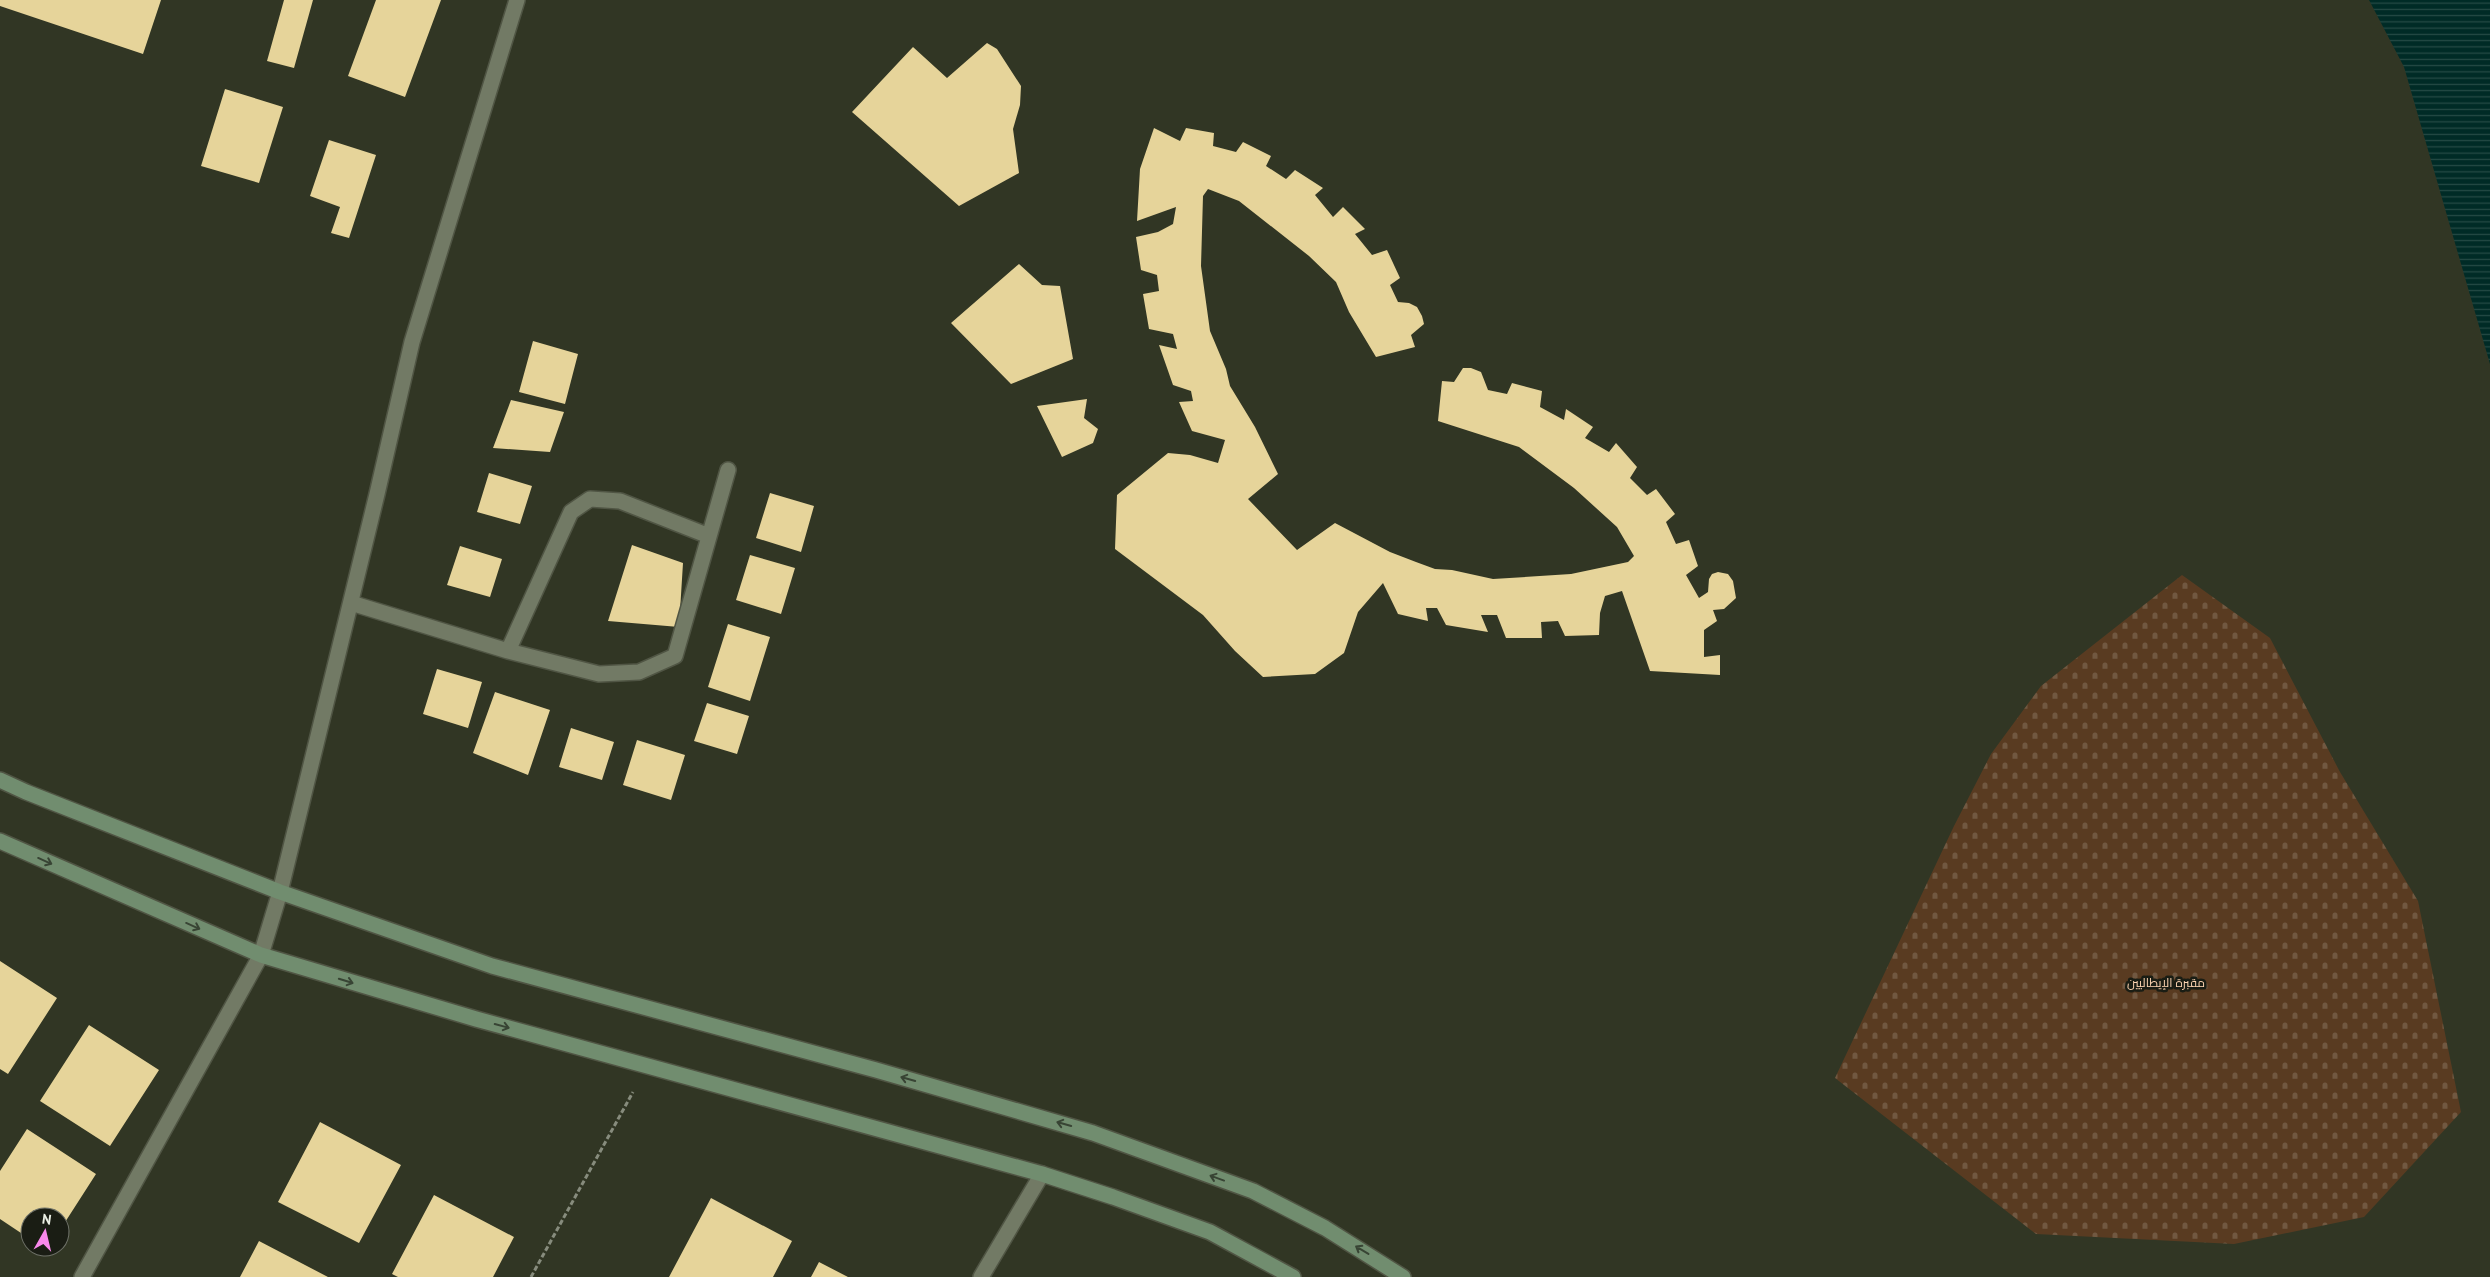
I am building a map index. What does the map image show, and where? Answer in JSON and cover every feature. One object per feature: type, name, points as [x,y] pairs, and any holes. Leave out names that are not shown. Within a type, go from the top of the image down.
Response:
[{"type":"street","points":[[82,1277],[261,956],[280,892],[351,603],[412,342],[517,0]]},
{"type":"street","points":[[351,603],[508,652],[599,674],[639,672],[675,656],[728,470]]},
{"type":"street","points":[[508,652],[571,512],[590,499],[620,501],[709,536]]},
{"type":"street","points":[[0,780],[280,892],[492,966],[876,1070],[1093,1132],[1253,1191],[1325,1228],[1403,1277]]},
{"type":"street","points":[[0,841],[261,956],[476,1020],[648,1065],[1042,1174],[1210,1232],[1293,1277]]},
{"type":"street","points":[[981,1277],[1042,1174]]},
{"type":"path","points":[[531,1277],[648,1065]]},
{"type":"green space","name":"مقبرة الإيطاليين","points":[[2182,575],[2270,638],[2340,772],[2418,901],[2461,1112],[2364,1217],[2234,1244],[2036,1234],[1835,1078],[1954,826],[1991,754],[2041,686]]},
{"type":"water","points":[[2369,0],[2490,0],[2490,364],[2404,67]]},
{"type":"building","points":[[0,0],[161,0],[143,54],[0,6]]},
{"type":"building","points":[[284,0],[313,0],[294,68],[267,61]]},
{"type":"building","points":[[376,0],[441,0],[405,97],[348,76]]},
{"type":"building","points":[[987,43],[997,49],[1021,86],[1020,105],[1013,129],[1019,173],[959,206],[852,112],[913,47],[947,78]]},
{"type":"building","points":[[225,89],[283,107],[259,183],[201,166]]},
{"type":"building","points":[[1154,128],[1180,141],[1186,128],[1214,133],[1213,146],[1236,152],[1243,142],[1271,156],[1266,166],[1286,179],[1295,170],[1323,188],[1315,195],[1333,217],[1343,207],[1365,229],[1355,234],[1372,255],[1387,250],[1400,278],[1390,285],[1398,302],[1409,303],[1417,307],[1422,316],[1424,324],[1411,335],[1415,347],[1376,357],[1349,312],[1336,282],[1309,256],[1239,201],[1208,189],[1203,196],[1201,266],[1210,331],[1226,369],[1230,386],[1255,427],[1278,474],[1248,499],[1297,550],[1335,523],[1390,552],[1435,569],[1452,570],[1493,579],[1571,574],[1628,562],[1634,556],[1617,527],[1574,488],[1519,447],[1438,421],[1442,381],[1454,382],[1463,368],[1471,368],[1481,372],[1488,390],[1507,394],[1512,383],[1542,391],[1540,407],[1564,420],[1566,409],[1593,427],[1585,438],[1609,452],[1616,443],[1637,467],[1630,478],[1647,495],[1656,489],[1675,514],[1666,522],[1676,544],[1689,540],[1698,566],[1686,575],[1699,598],[1708,592],[1709,579],[1712,574],[1718,572],[1728,574],[1733,581],[1736,598],[1724,609],[1713,610],[1717,621],[1704,630],[1704,657],[1720,655],[1720,675],[1650,671],[1622,591],[1605,596],[1600,613],[1599,635],[1565,636],[1558,621],[1541,622],[1542,638],[1506,638],[1497,615],[1481,615],[1488,632],[1446,625],[1437,608],[1426,608],[1428,621],[1398,614],[1383,583],[1358,612],[1344,653],[1315,674],[1263,677],[1235,651],[1203,615],[1115,549],[1117,495],[1168,453],[1190,455],[1218,463],[1225,440],[1192,431],[1179,402],[1193,401],[1191,391],[1173,385],[1159,345],[1177,349],[1173,334],[1149,329],[1143,294],[1159,291],[1157,275],[1141,270],[1136,237],[1158,232],[1173,224],[1176,207],[1137,221],[1140,169]]},
{"type":"building","points":[[329,140],[376,155],[349,238],[331,233],[340,207],[310,196]]},
{"type":"building","points":[[1019,264],[1042,285],[1060,286],[1073,359],[1011,384],[951,323]]},
{"type":"building","points":[[533,341],[578,354],[565,404],[519,392]]},
{"type":"building","points":[[1087,399],[1084,418],[1098,429],[1093,443],[1062,457],[1037,406]]},
{"type":"building","points":[[511,400],[564,412],[550,452],[493,448]]},
{"type":"building","points":[[489,473],[532,486],[520,524],[477,512]]},
{"type":"building","points":[[770,493],[814,506],[801,552],[756,538]]},
{"type":"building","points":[[632,545],[683,563],[679,627],[608,621]]},
{"type":"building","points":[[460,546],[502,559],[490,597],[447,585]]},
{"type":"building","points":[[750,555],[795,568],[781,614],[736,600]]},
{"type":"building","points":[[728,624],[770,637],[750,701],[708,687]]},
{"type":"building","points":[[437,669],[482,682],[468,728],[423,714]]},
{"type":"building","points":[[495,692],[550,710],[528,775],[473,753]]},
{"type":"building","points":[[707,703],[749,716],[737,754],[694,741]]},
{"type":"building","points":[[571,728],[614,742],[602,780],[559,767]]},
{"type":"building","points":[[637,740],[685,755],[671,800],[623,785]]},
{"type":"building","points":[[0,961],[57,998],[8,1074],[0,1069]]},
{"type":"building","points":[[89,1025],[159,1070],[110,1146],[40,1101]]},
{"type":"building","points":[[320,1122],[401,1165],[359,1243],[278,1202]]},
{"type":"building","points":[[27,1129],[96,1174],[70,1214],[70,1207],[20,1207],[20,1232],[0,1219],[0,1171]]},
{"type":"building","points":[[434,1195],[514,1237],[493,1277],[398,1277],[392,1274]]},
{"type":"building","points":[[711,1198],[792,1241],[773,1277],[669,1277]]},
{"type":"building","points":[[259,1241],[328,1277],[240,1277]]},
{"type":"building","points":[[819,1262],[848,1277],[811,1277]]}]
